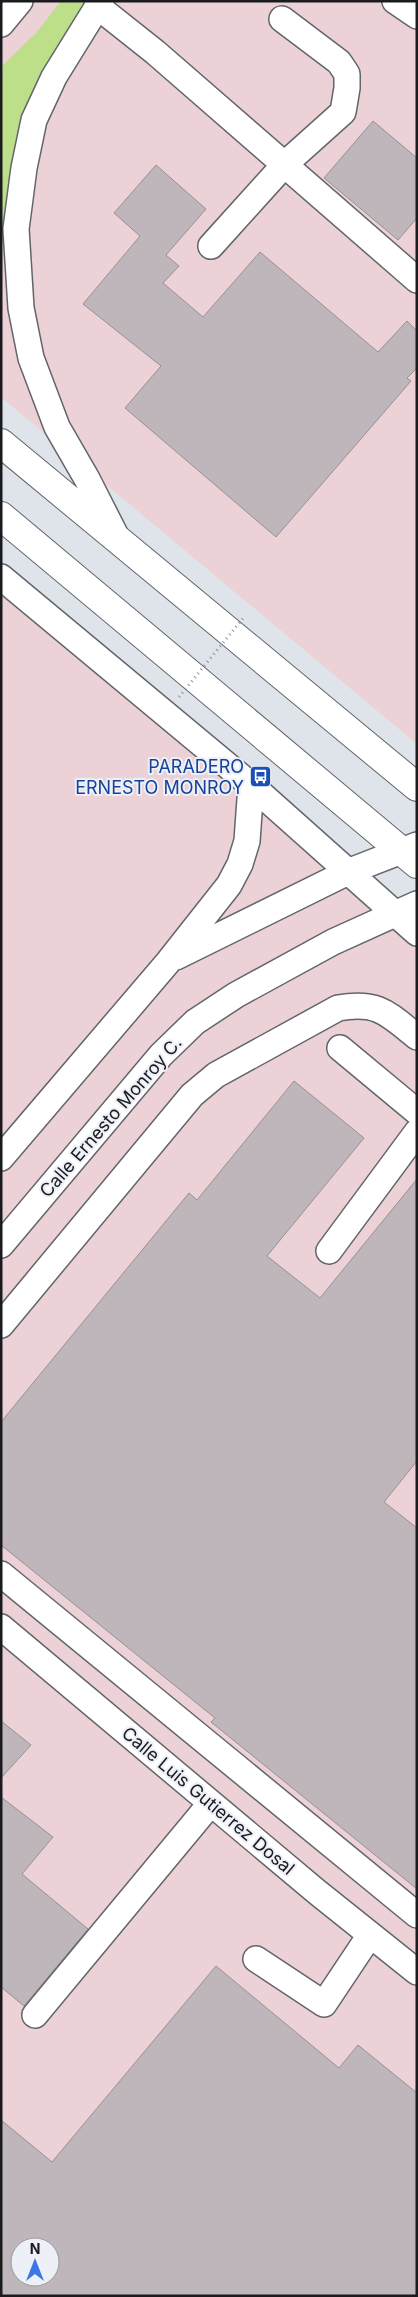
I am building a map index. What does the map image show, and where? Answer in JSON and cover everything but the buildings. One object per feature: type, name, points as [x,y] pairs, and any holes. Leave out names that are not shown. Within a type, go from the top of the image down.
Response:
[{"type":"main road","points":[[1,443],[417,787]]},
{"type":"main road","points":[[1,516],[412,854]]},
{"type":"street","points":[[1,24],[20,1]]},
{"type":"street","points":[[395,1],[417,16]]},
{"type":"street","points":[[119,542],[87,479],[57,428],[31,358],[21,308],[16,229],[24,168],[34,120],[54,77],[99,4],[417,280]]},
{"type":"street","points":[[211,246],[285,164],[343,112],[347,74],[339,62],[282,19]]},
{"type":"street","points":[[1,255],[16,229]]},
{"type":"street","points":[[1,577],[251,784],[350,871],[406,909],[417,932]]},
{"type":"street","points":[[1,1158],[169,961],[229,885],[240,864],[247,841],[251,784]]},
{"type":"street","points":[[169,961],[350,871],[412,854]]},
{"type":"street","name":"Calle Ernesto Monroy C.","points":[[1,1245],[161,1054],[195,1022],[236,995],[333,942],[406,909]]},
{"type":"street","points":[[1,1325],[192,1095],[216,1075],[338,1008],[360,1004],[371,1006],[392,1016],[417,1037]]},
{"type":"street","points":[[340,1048],[417,1112]]},
{"type":"street","points":[[329,1251],[417,1132]]},
{"type":"street","points":[[1,1574],[417,1915]]},
{"type":"street","name":"Calle Luis Gutierrez Dosal","points":[[1,1627],[370,1935],[417,1972]]},
{"type":"street","points":[[35,2015],[211,1803]]},
{"type":"street","points":[[256,1959],[324,2004],[370,1935]]},
{"type":"path","points":[[179,697],[244,617]]},
{"type":"shaded area","points":[[1,1],[417,1],[417,744],[1,397]]},
{"type":"shaded area","points":[[1,578],[417,914],[417,2296],[1,2296]]},
{"type":"green space","points":[[61,1],[97,1],[47,82],[11,231],[1,246],[1,67],[36,33]]},
{"type":"place","name":"PARADERO ERNESTO MONROY","points":[[260,777]]}]
